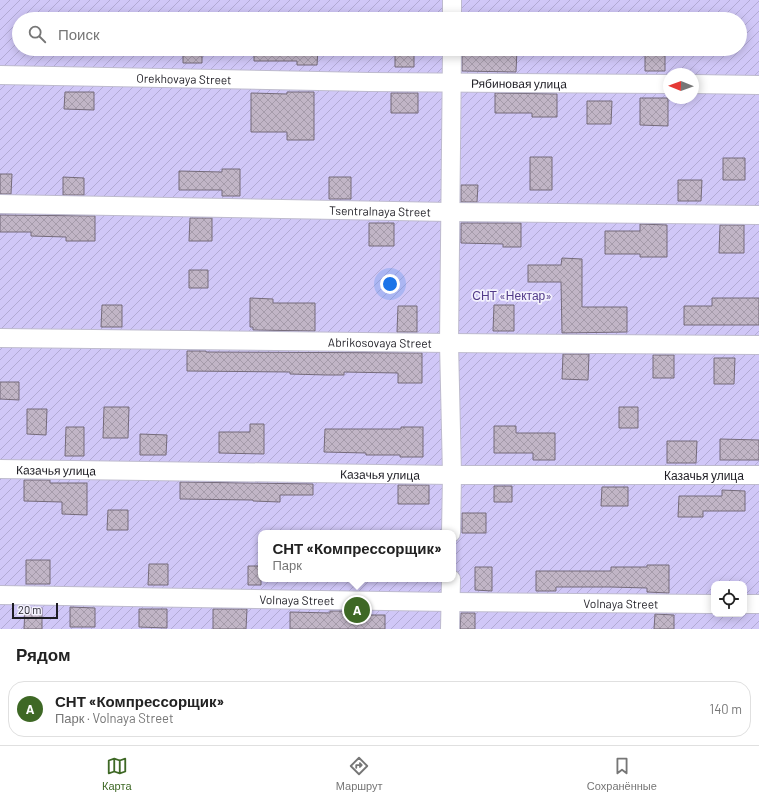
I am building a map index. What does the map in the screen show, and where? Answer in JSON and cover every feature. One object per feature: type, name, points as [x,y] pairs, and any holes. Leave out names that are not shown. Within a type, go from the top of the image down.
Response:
[{"type":"street","points":[[452,0],[452,12]]},
{"type":"street","points":[[451,530],[452,475],[449,343],[452,56]]},
{"type":"street","name":"Orekhovaya Street","points":[[0,76],[369,82]]},
{"type":"street","name":"Рябиновая улица","points":[[369,82],[663,84]]},
{"type":"street","points":[[699,84],[759,85]]},
{"type":"street","name":"Tsentralnaya Street","points":[[0,204],[450,212],[759,215]]},
{"type":"street","name":"Abrikosovaya Street","points":[[0,338],[759,345]]},
{"type":"street","name":"Казачья улица","points":[[0,469],[452,475],[759,475]]},
{"type":"street","points":[[450,629],[451,582]]},
{"type":"street","name":"Volnaya Street","points":[[0,595],[450,602],[711,604]]},
{"type":"street","points":[[747,604],[759,604]]},
{"type":"green space","name":"СНТ «Нектар»","points":[[0,0],[759,0],[759,629],[0,629]]},
{"type":"building","points":[[183,56],[202,56],[202,63],[183,63]]},
{"type":"building","points":[[254,56],[318,56],[317,65],[297,65],[297,61],[254,61]]},
{"type":"building","points":[[395,56],[414,56],[414,67],[395,67]]},
{"type":"building","points":[[462,56],[517,56],[516,72],[462,71]]},
{"type":"building","points":[[645,56],[665,56],[665,68],[663,68],[663,71],[645,71]]},
{"type":"building","points":[[65,92],[94,92],[94,110],[64,109]]},
{"type":"building","points":[[287,92],[314,92],[314,140],[287,140],[287,132],[251,132],[251,93],[287,94]]},
{"type":"building","points":[[391,93],[418,93],[418,113],[391,113]]},
{"type":"building","points":[[495,93],[557,94],[557,117],[532,117],[532,113],[495,113]]},
{"type":"building","points":[[640,98],[663,98],[663,104],[668,104],[668,126],[640,125]]},
{"type":"building","points":[[587,101],[612,101],[611,124],[587,124]]},
{"type":"building","points":[[530,157],[552,157],[552,190],[530,190]]},
{"type":"building","points":[[723,158],[745,158],[745,180],[723,180]]},
{"type":"building","points":[[222,169],[240,169],[240,196],[222,196],[222,190],[179,190],[179,171],[222,172]]},
{"type":"building","points":[[0,174],[12,174],[11,194],[0,194]]},
{"type":"building","points":[[63,177],[84,178],[84,195],[63,195]]},
{"type":"building","points":[[329,177],[351,177],[351,199],[329,199]]},
{"type":"building","points":[[678,180],[702,180],[701,201],[678,201]]},
{"type":"building","points":[[461,185],[478,185],[477,202],[461,202]]},
{"type":"building","points":[[0,215],[95,216],[95,241],[66,241],[66,237],[31,236],[31,232],[0,232]]},
{"type":"building","points":[[190,218],[212,218],[212,241],[189,241]]},
{"type":"building","points":[[369,223],[394,223],[394,246],[369,246]]},
{"type":"building","points":[[461,223],[521,223],[521,247],[503,247],[503,244],[461,243]]},
{"type":"building","points":[[640,224],[667,225],[667,257],[640,257],[640,254],[605,254],[605,231],[640,231]]},
{"type":"building","points":[[720,225],[744,225],[744,253],[719,253]]},
{"type":"building","points":[[562,258],[582,259],[582,307],[627,307],[627,332],[562,333],[561,282],[528,282],[528,265],[561,265]]},
{"type":"building","points":[[189,270],[208,270],[208,288],[189,288]]},
{"type":"building","points":[[250,298],[273,299],[273,303],[315,303],[315,331],[253,330],[253,327],[250,327]]},
{"type":"building","points":[[712,298],[759,298],[759,325],[684,325],[684,306],[712,306]]},
{"type":"building","points":[[102,305],[122,305],[122,327],[101,327]]},
{"type":"building","points":[[494,305],[514,305],[514,331],[493,331]]},
{"type":"building","points":[[398,306],[417,306],[417,332],[397,332]]},
{"type":"building","points":[[187,351],[422,353],[422,383],[398,383],[398,373],[344,372],[344,375],[327,375],[290,374],[290,372],[187,371]]},
{"type":"building","points":[[563,354],[589,354],[588,380],[562,379]]},
{"type":"building","points":[[653,355],[674,355],[674,378],[653,378]]},
{"type":"building","points":[[714,358],[735,358],[734,384],[714,384]]},
{"type":"building","points":[[0,382],[19,382],[19,400],[0,399]]},
{"type":"building","points":[[104,407],[129,407],[128,438],[103,438]]},
{"type":"building","points":[[619,407],[638,407],[638,428],[619,428]]},
{"type":"building","points":[[27,409],[47,409],[46,435],[27,434]]},
{"type":"building","points":[[250,424],[264,424],[264,454],[219,453],[219,432],[250,432]]},
{"type":"building","points":[[494,426],[516,426],[516,433],[555,433],[555,460],[533,460],[533,453],[494,453]]},
{"type":"building","points":[[66,427],[84,427],[84,456],[65,456]]},
{"type":"building","points":[[401,427],[423,427],[423,457],[324,452],[325,429],[401,429]]},
{"type":"building","points":[[140,434],[167,435],[166,455],[140,455]]},
{"type":"building","points":[[720,439],[759,440],[759,460],[720,460]]},
{"type":"building","points":[[667,441],[697,441],[696,463],[667,463]]},
{"type":"building","points":[[24,480],[50,480],[50,483],[87,483],[87,515],[62,514],[62,502],[24,501]]},
{"type":"building","points":[[180,482],[313,484],[313,495],[280,495],[280,502],[180,499]]},
{"type":"building","points":[[398,485],[429,485],[429,504],[398,504]]},
{"type":"building","points":[[494,486],[512,486],[512,502],[494,502]]},
{"type":"building","points":[[602,487],[628,487],[628,506],[601,506]]},
{"type":"building","points":[[722,490],[745,491],[745,511],[703,511],[703,517],[678,517],[679,496],[722,496]]},
{"type":"building","points":[[108,510],[128,510],[128,530],[107,530]]},
{"type":"building","points":[[462,513],[486,513],[486,533],[462,533]]},
{"type":"building","points":[[26,560],[50,560],[50,584],[26,584]]},
{"type":"building","points":[[149,564],[168,564],[168,585],[148,585]]},
{"type":"building","points":[[647,565],[669,565],[669,593],[647,592],[647,588],[611,587],[556,587],[556,591],[536,591],[536,571],[611,571],[611,567],[647,567]]},
{"type":"building","points":[[248,566],[258,566],[258,582],[261,582],[261,585],[248,585]]},
{"type":"building","points":[[475,567],[492,567],[492,591],[475,590]]},
{"type":"building","points":[[70,607],[95,608],[95,627],[70,627]]},
{"type":"building","points":[[25,608],[42,608],[42,629],[24,629]]},
{"type":"building","points":[[139,609],[167,609],[167,628],[139,627]]},
{"type":"building","points":[[213,609],[247,609],[246,629],[213,629]]},
{"type":"building","points":[[330,611],[352,611],[352,615],[385,615],[385,629],[290,629],[290,612],[330,613]]},
{"type":"building","points":[[461,613],[475,613],[475,629],[460,629]]},
{"type":"building","points":[[655,614],[674,615],[674,629],[654,629]]},
{"type":"place","name":"СНТ «Компрессорщик»","points":[[357,610]]}]
